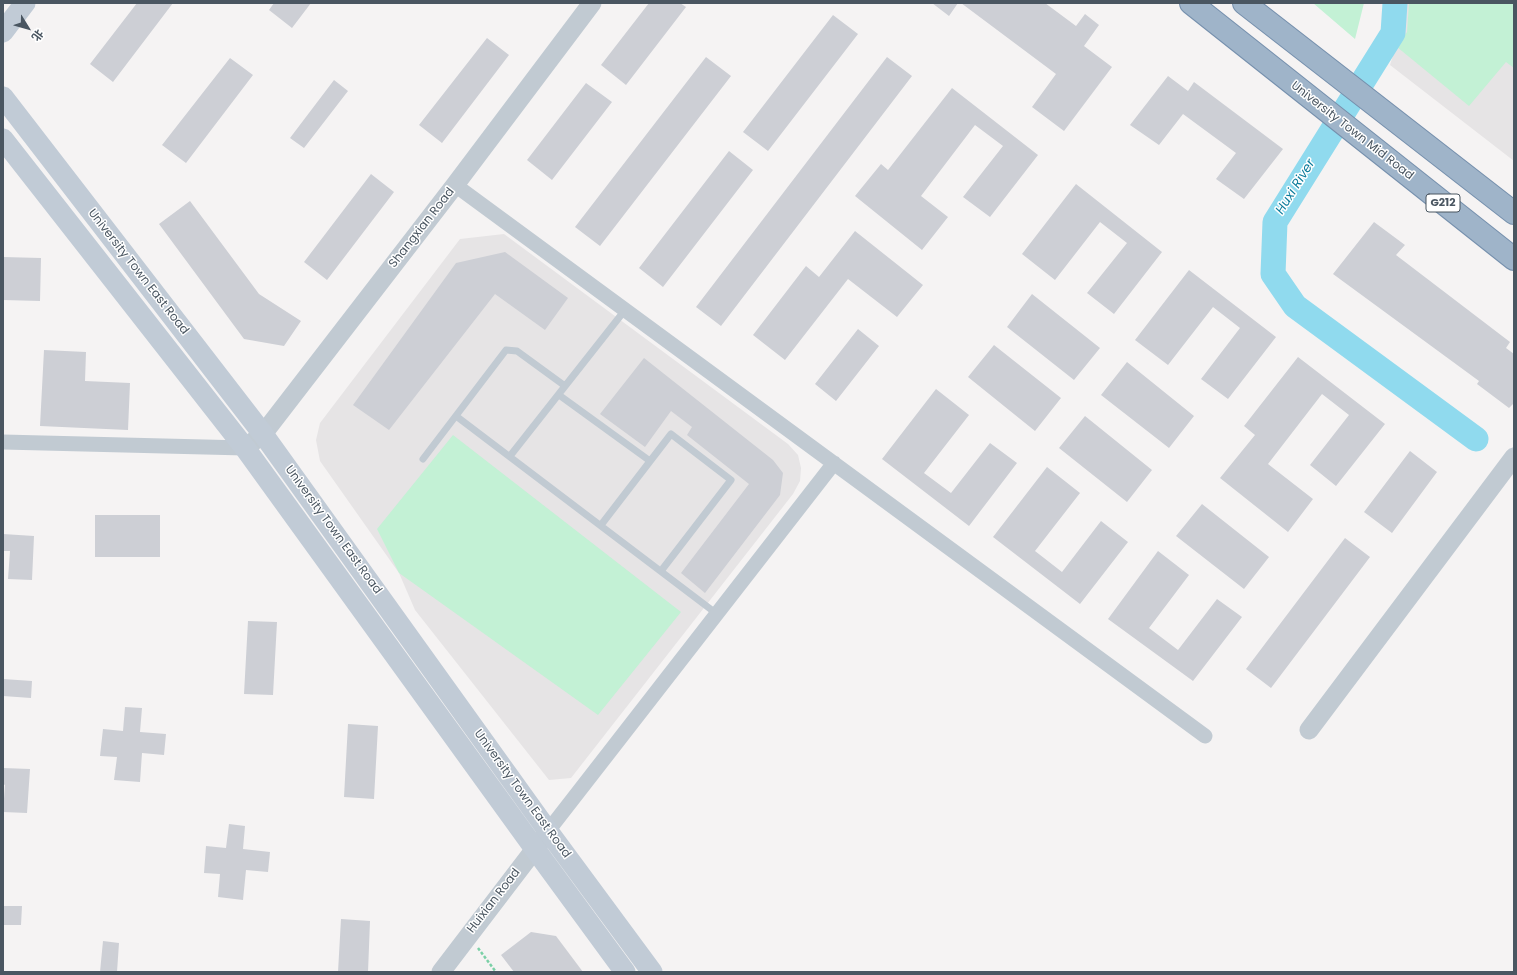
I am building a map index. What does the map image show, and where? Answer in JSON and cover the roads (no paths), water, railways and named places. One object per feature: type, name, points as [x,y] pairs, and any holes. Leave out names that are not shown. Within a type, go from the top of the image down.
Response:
[{"type":"highway","name":"University Town Mid Road","points":[[1191,3],[1514,259]]},
{"type":"highway","name":"G212","points":[[1244,3],[1514,213]]},
{"type":"main road","points":[[3,32],[25,3]]},
{"type":"main road","name":"University Town East Road","points":[[3,97],[263,434],[548,831],[652,972]]},
{"type":"main road","name":"University Town East Road","points":[[3,139],[245,448],[625,972]]},
{"type":"street","name":"Shangxian Road","points":[[245,448],[263,434],[455,185],[592,3]]},
{"type":"street","points":[[455,185],[1205,736]]},
{"type":"street","points":[[3,442],[245,448]]},
{"type":"street","points":[[1309,730],[1514,457]]},
{"type":"street","points":[[548,831],[834,463]]},
{"type":"street","name":"Huixian Road","points":[[441,972],[548,831]]},
{"type":"lane","points":[[510,456],[625,310]]},
{"type":"lane","points":[[423,459],[506,350],[517,351],[565,386]]},
{"type":"lane","points":[[559,394],[650,461]]},
{"type":"lane","points":[[456,416],[717,614]]},
{"type":"lane","points":[[601,525],[671,434],[731,480],[662,571]]},
{"type":"waterway","name":"Huxi River","points":[[1395,3],[1393,33],[1275,222],[1273,274],[1295,306],[1476,439]]}]
